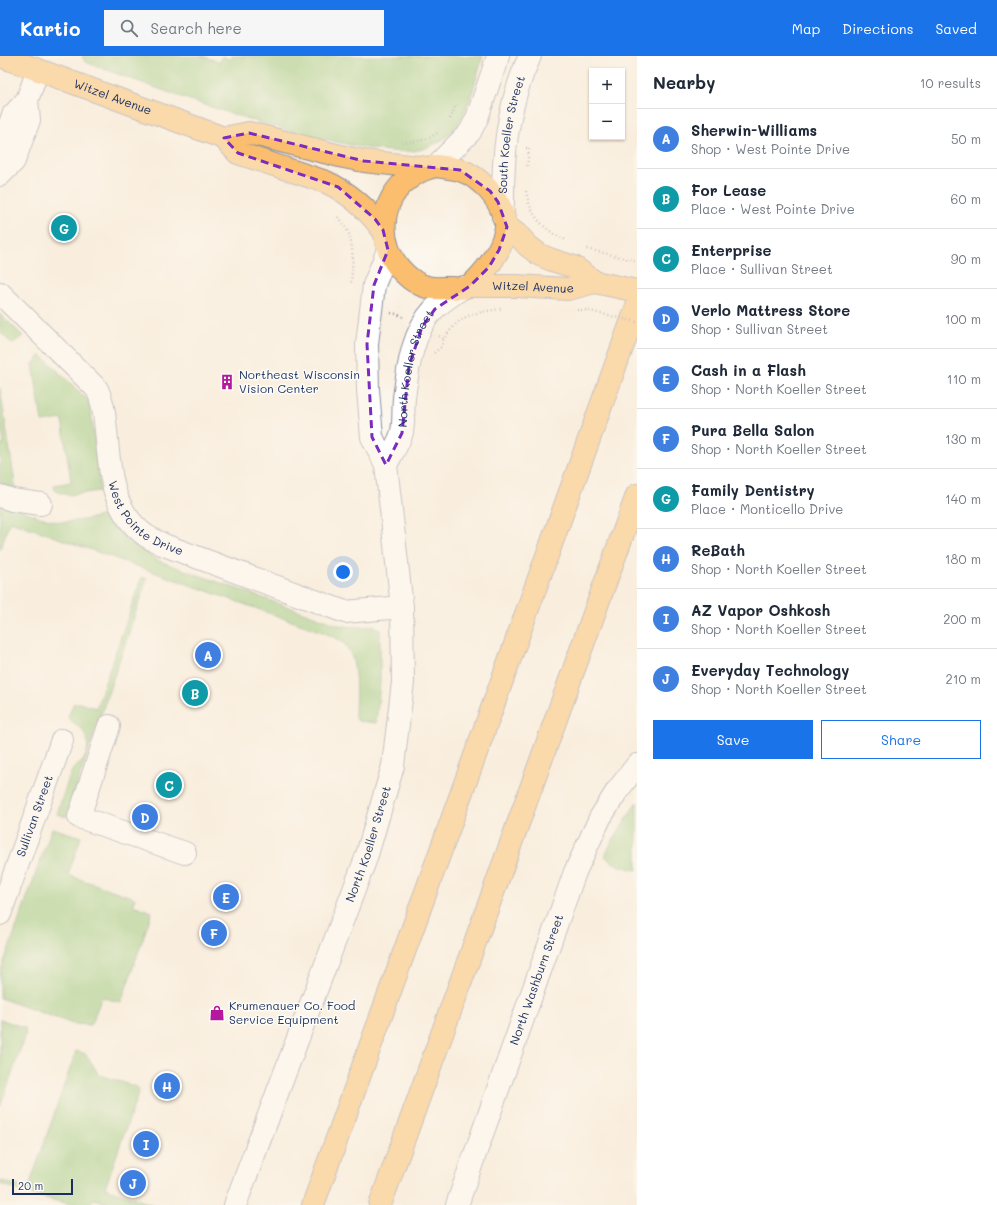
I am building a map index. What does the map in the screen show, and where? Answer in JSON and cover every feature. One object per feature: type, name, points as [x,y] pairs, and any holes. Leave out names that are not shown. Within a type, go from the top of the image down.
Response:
[{"type":"main road","name":"Witzel Avenue","points":[[0,56],[224,138],[238,153],[338,187],[348,194],[375,219],[386,240]]},
{"type":"main road","points":[[224,138],[249,133],[364,161],[432,167],[460,170],[470,174],[490,191],[498,202],[505,221],[499,250],[489,267],[467,287],[427,287],[410,279],[397,266],[386,240],[386,212],[393,195],[404,182],[419,172],[432,167]]},
{"type":"main road","name":"Witzel Avenue","points":[[505,221],[528,246],[540,255],[574,267],[595,282],[637,291]]},
{"type":"main road","name":"Witzel Avenue","points":[[467,287],[517,286],[568,290],[595,282]]},
{"type":"main road","points":[[313,1205],[637,306]]},
{"type":"main road","points":[[380,1205],[637,495]]},
{"type":"street","points":[[432,167],[470,132],[498,56]]},
{"type":"street","name":"South Koeller Street","points":[[505,221],[502,180],[505,145],[516,89],[530,56]]},
{"type":"street","points":[[0,153],[13,115],[27,100],[38,70]]},
{"type":"street","points":[[0,175],[14,161],[29,120],[27,100]]},
{"type":"street","name":"North Koeller Street","points":[[235,1205],[366,858],[393,766],[403,682],[402,608],[386,465],[372,437],[368,390],[367,344],[374,285],[386,240]]},
{"type":"street","name":"North Koeller Street","points":[[386,465],[402,433],[407,378],[418,335],[427,318],[435,309],[451,295],[467,287]]},
{"type":"street","name":"West Pointe Drive","points":[[0,293],[97,389],[103,402],[112,484],[118,502],[129,520],[146,535],[164,545],[345,612],[402,608]]},
{"type":"street","points":[[0,496],[12,500],[41,504]]},
{"type":"street","points":[[109,726],[79,817],[185,854]]},
{"type":"street","name":"Sullivan Street","points":[[0,914],[62,740]]},
{"type":"street","name":"North Washburn Street","points":[[457,1205],[575,872],[600,818],[617,791],[637,765]]},
{"type":"path","points":[[448,123],[455,107]]},
{"type":"path","points":[[400,142],[425,139],[441,130]]},
{"type":"path","points":[[524,148],[529,148],[527,169]]},
{"type":"path","points":[[526,191],[528,205],[535,216],[546,228],[567,241]]},
{"type":"path","points":[[333,211],[344,222],[352,243],[354,257],[351,285]]},
{"type":"path","points":[[586,248],[637,261]]},
{"type":"path","points":[[436,334],[444,339],[456,323],[475,312],[507,308]]},
{"type":"path","points":[[573,309],[585,310],[637,322]]},
{"type":"path","points":[[390,313],[397,314],[410,320]]},
{"type":"highlighted area","points":[[249,133],[364,161],[460,170],[490,191],[498,202],[507,227],[499,250],[489,267],[470,286],[435,309],[422,327],[409,366],[402,433],[386,465],[372,437],[367,344],[374,285],[388,250],[383,230],[375,219],[338,187],[238,153],[224,138]]},
{"type":"green space","points":[[82,56],[203,56],[219,62],[222,56],[231,60],[232,56],[483,56],[469,102],[458,123],[451,132],[443,139],[428,147],[412,151],[391,151],[359,147],[297,133],[236,115],[85,62]]},
{"type":"green space","points":[[0,314],[23,336],[12,344],[0,332]]},
{"type":"green space","points":[[41,355],[88,400],[91,412],[100,491],[68,495],[55,491],[54,485],[71,482],[62,419],[42,422],[33,364]]},
{"type":"green space","points":[[0,388],[16,490],[0,490],[0,446],[4,444],[0,420]]},
{"type":"green space","points":[[0,501],[39,517],[62,522],[85,520],[108,514],[117,529],[129,542],[159,561],[342,626],[364,627],[373,625],[380,630],[380,683],[376,723],[358,721],[355,717],[356,688],[354,666],[348,648],[338,639],[325,633],[10,521],[0,550]]},
{"type":"green space","points":[[142,577],[147,579],[66,817],[57,814],[71,772],[84,759],[88,748],[86,737],[80,727],[70,721],[68,717],[73,704],[79,703],[96,708]]},
{"type":"green space","points":[[637,802],[637,870],[615,864],[605,856],[611,843]]},
{"type":"green space","points":[[52,828],[81,837],[68,875],[135,898],[133,905],[152,912],[121,1003],[102,997],[94,1017],[95,1018],[90,1025],[73,1024],[0,998],[0,973]]},
{"type":"green space","points":[[0,1019],[25,1028],[26,1033],[0,1107]]},
{"type":"green space","points":[[76,1051],[86,1054],[99,1075],[137,1087],[139,1091],[105,1188],[154,1205],[113,1205],[95,1199],[85,1205],[65,1203],[0,1184],[0,1180],[28,1189]]},
{"type":"place","name":"Family Dentistry","points":[[64,228]]},
{"type":"place","name":"Northeast Wisconsin Vision Center","points":[[227,382]]},
{"type":"place","name":"Sherwin-Williams","points":[[208,655]]},
{"type":"place","name":"For Lease","points":[[195,693]]},
{"type":"place","name":"Enterprise","points":[[169,785]]},
{"type":"place","name":"Verlo Mattress Store","points":[[145,817]]},
{"type":"place","name":"Cash in a Flash","points":[[226,897]]},
{"type":"place","name":"Pura Bella Salon","points":[[214,933]]},
{"type":"place","name":"Krumenauer Co. Food Service Equipment","points":[[217,1013]]},
{"type":"place","name":"ReBath","points":[[167,1086]]},
{"type":"place","name":"AZ Vapor Oshkosh","points":[[146,1144]]},
{"type":"place","name":"Everyday Technology","points":[[133,1183]]}]
